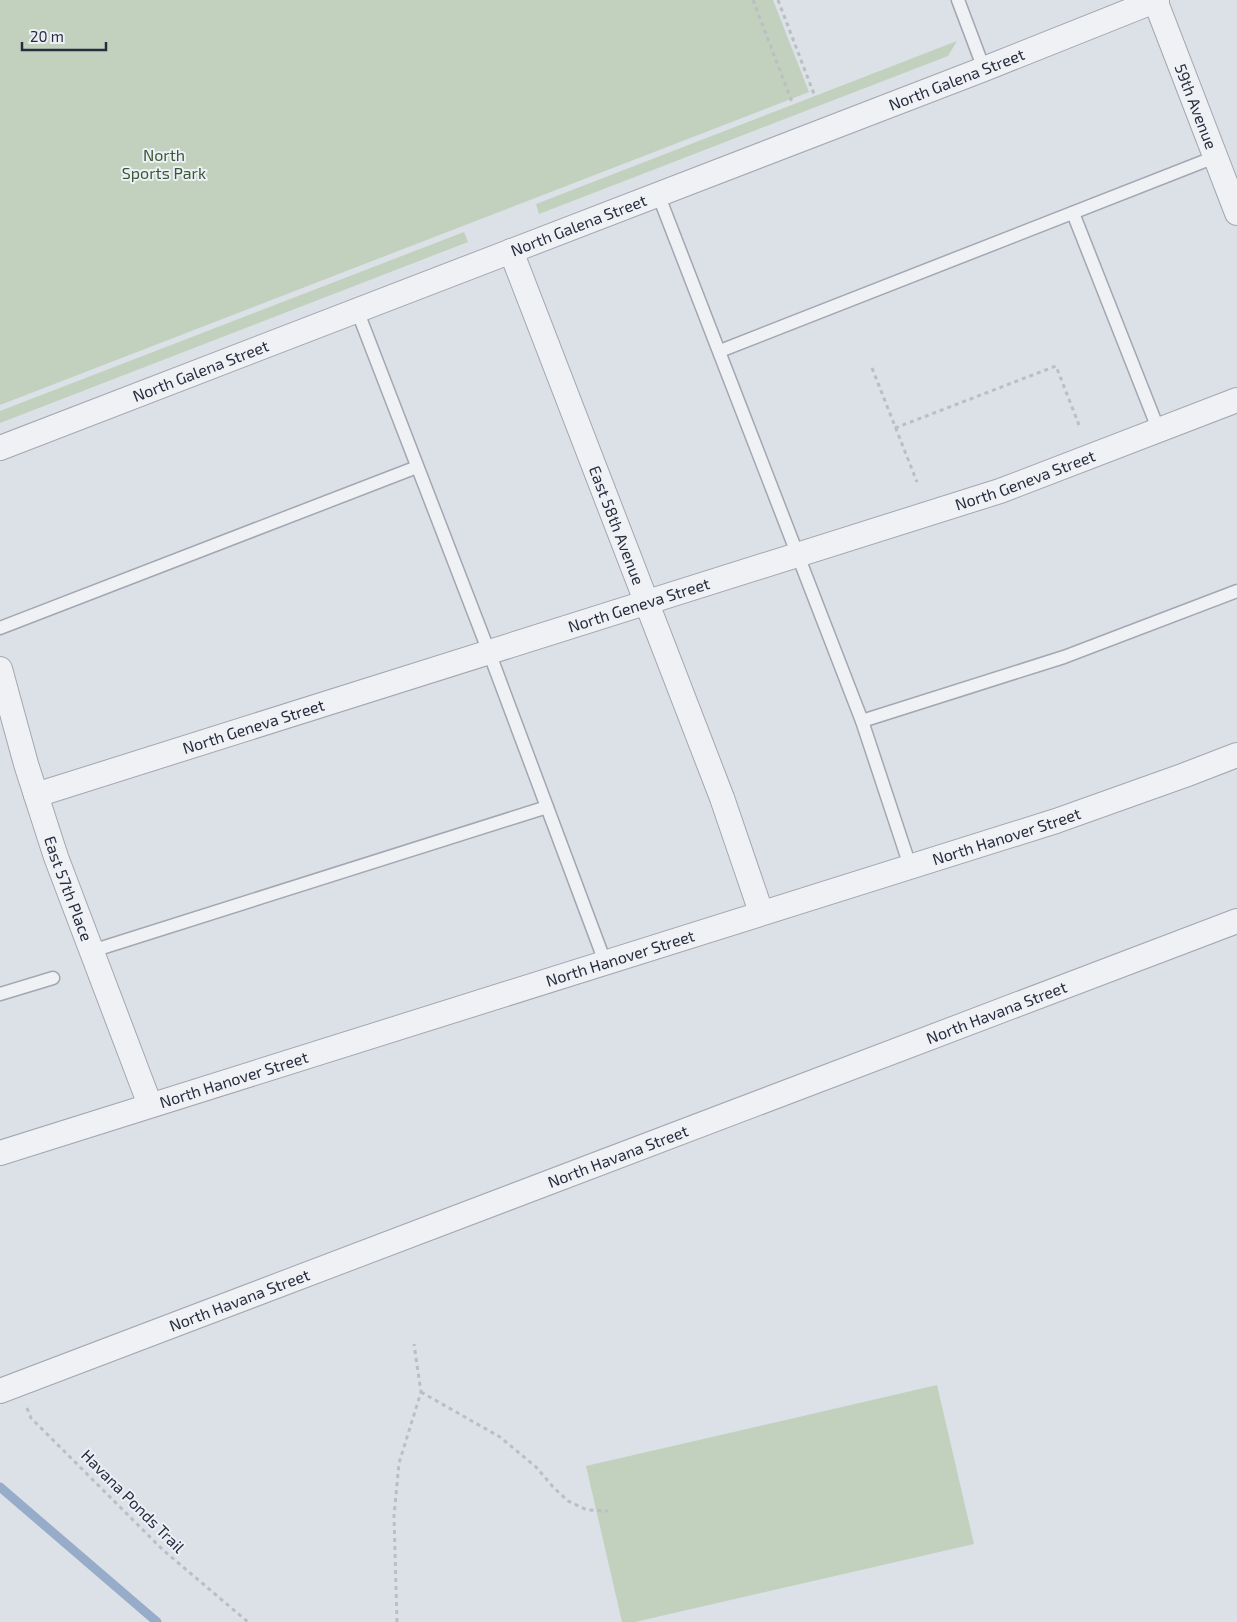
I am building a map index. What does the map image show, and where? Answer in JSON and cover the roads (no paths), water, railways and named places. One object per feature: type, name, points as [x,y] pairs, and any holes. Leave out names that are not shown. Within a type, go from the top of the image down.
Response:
[{"type":"street","name":"North Galena Street","points":[[0,448],[984,69],[1155,0]]},
{"type":"street","name":"59th Avenue","points":[[1155,0],[1237,213]]},
{"type":"street","name":"East 58th Avenue","points":[[511,251],[722,798],[761,912]]},
{"type":"street","name":"North Geneva Street","points":[[36,796],[1000,492],[1237,400]]},
{"type":"street","name":"East 57th Place","points":[[0,669],[36,796],[56,856],[150,1105]]},
{"type":"street","name":"North Hanover Street","points":[[0,1153],[761,912],[1065,818],[1185,776],[1237,755]]},
{"type":"street","name":"North Havana Street","points":[[7,1388],[1237,921]]},
{"type":"lane","points":[[958,0],[984,69]]},
{"type":"lane","points":[[720,351],[1215,157]]},
{"type":"lane","points":[[658,194],[862,721],[910,866]]},
{"type":"lane","points":[[1074,213],[1159,431]]},
{"type":"lane","points":[[357,310],[490,652],[605,962]]},
{"type":"lane","points":[[0,628],[417,467]]},
{"type":"lane","points":[[862,721],[1064,657],[1237,591]]},
{"type":"lane","points":[[92,951],[547,807]]},
{"type":"lane","points":[[0,994],[54,978]]},
{"type":"waterway","points":[[0,1487],[157,1622]]},
{"type":"park label","name":"North Sports Park","points":[[164,164]]}]
